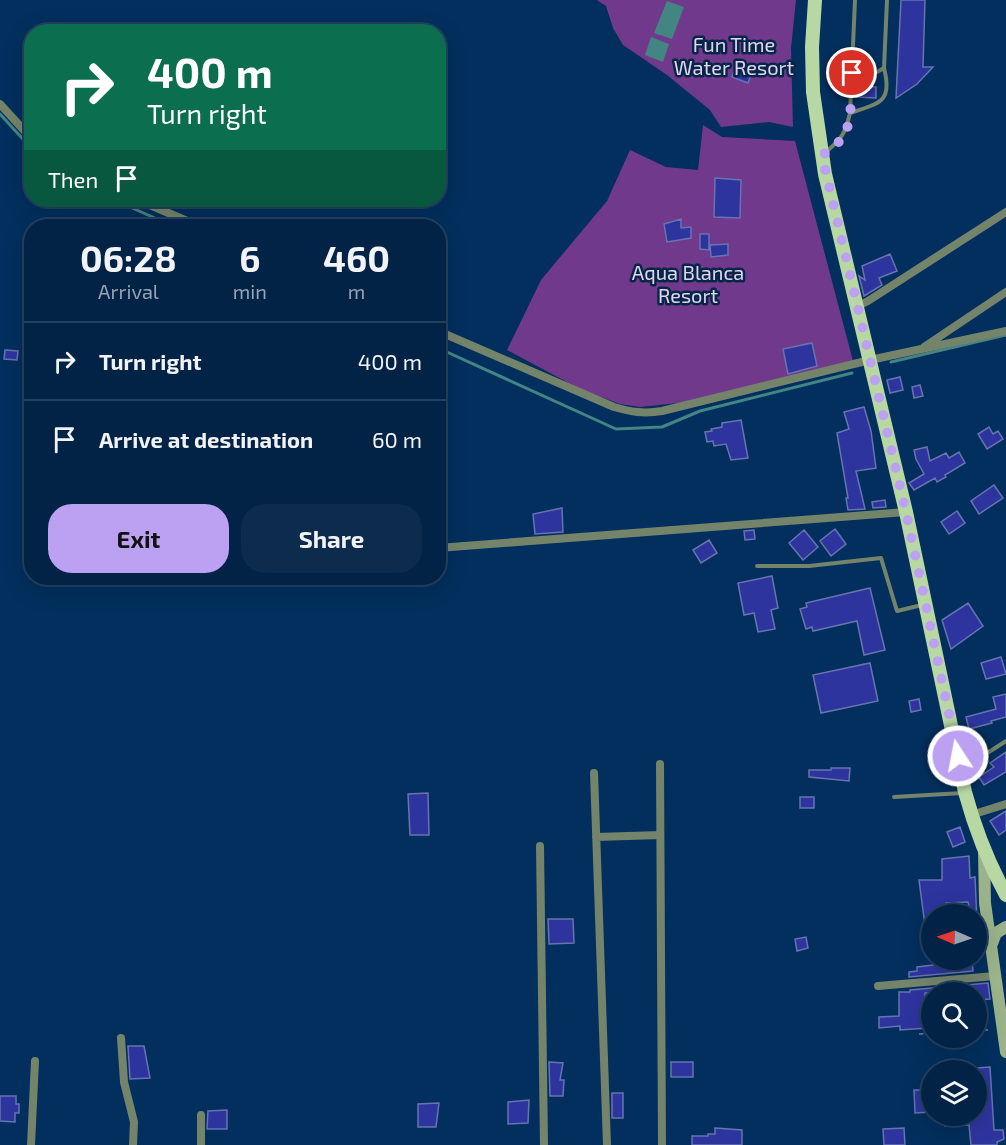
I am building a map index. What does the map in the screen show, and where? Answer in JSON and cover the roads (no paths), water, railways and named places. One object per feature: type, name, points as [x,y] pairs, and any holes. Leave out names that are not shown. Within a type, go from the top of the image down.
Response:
[{"type":"main road","points":[[815,0],[812,47],[813,92],[822,156],[906,512],[965,792],[984,849],[1006,895]]},
{"type":"street","points":[[0,104],[24,130]]},
{"type":"street","points":[[154,207],[183,219]]},
{"type":"street","points":[[858,306],[1006,212]]},
{"type":"street","points":[[920,349],[1006,292]]},
{"type":"street","points":[[446,334],[614,407],[633,413],[662,411],[870,360],[1006,332]]},
{"type":"street","points":[[446,547],[906,512]]},
{"type":"street","points":[[660,764],[662,1145]]},
{"type":"street","points":[[594,773],[608,1145]]},
{"type":"street","points":[[971,814],[1006,804]]},
{"type":"street","points":[[596,837],[660,835]]},
{"type":"street","points":[[540,846],[544,1145]]},
{"type":"street","points":[[984,849],[985,903],[1006,1052]]},
{"type":"street","points":[[991,946],[996,933],[1006,927]]},
{"type":"street","points":[[878,986],[995,976]]},
{"type":"street","points":[[121,1038],[124,1082],[134,1122],[133,1145]]},
{"type":"street","points":[[32,1145],[35,1061]]},
{"type":"street","points":[[201,1114],[201,1145]]},
{"type":"lane","points":[[822,156],[842,139],[846,132],[850,113],[855,0]]},
{"type":"lane","points":[[850,113],[877,104],[884,98],[887,91],[888,82],[884,68],[887,0]]},
{"type":"lane","points":[[852,73],[871,74],[884,68]]},
{"type":"lane","points":[[757,566],[809,566],[881,558],[897,611],[926,604]]},
{"type":"lane","points":[[961,770],[1006,741]]},
{"type":"lane","points":[[894,797],[965,792]]},
{"type":"waterway","points":[[0,114],[24,140]]},
{"type":"waterway","points":[[130,207],[157,219]]},
{"type":"waterway","points":[[891,362],[1006,335]]},
{"type":"waterway","points":[[446,352],[616,429],[662,427],[700,411],[852,373]]},
{"type":"park label","name":"Fun Time Water Resort","points":[[734,56]]},
{"type":"park label","name":"Aqua Blanca Resort","points":[[688,284]]}]
